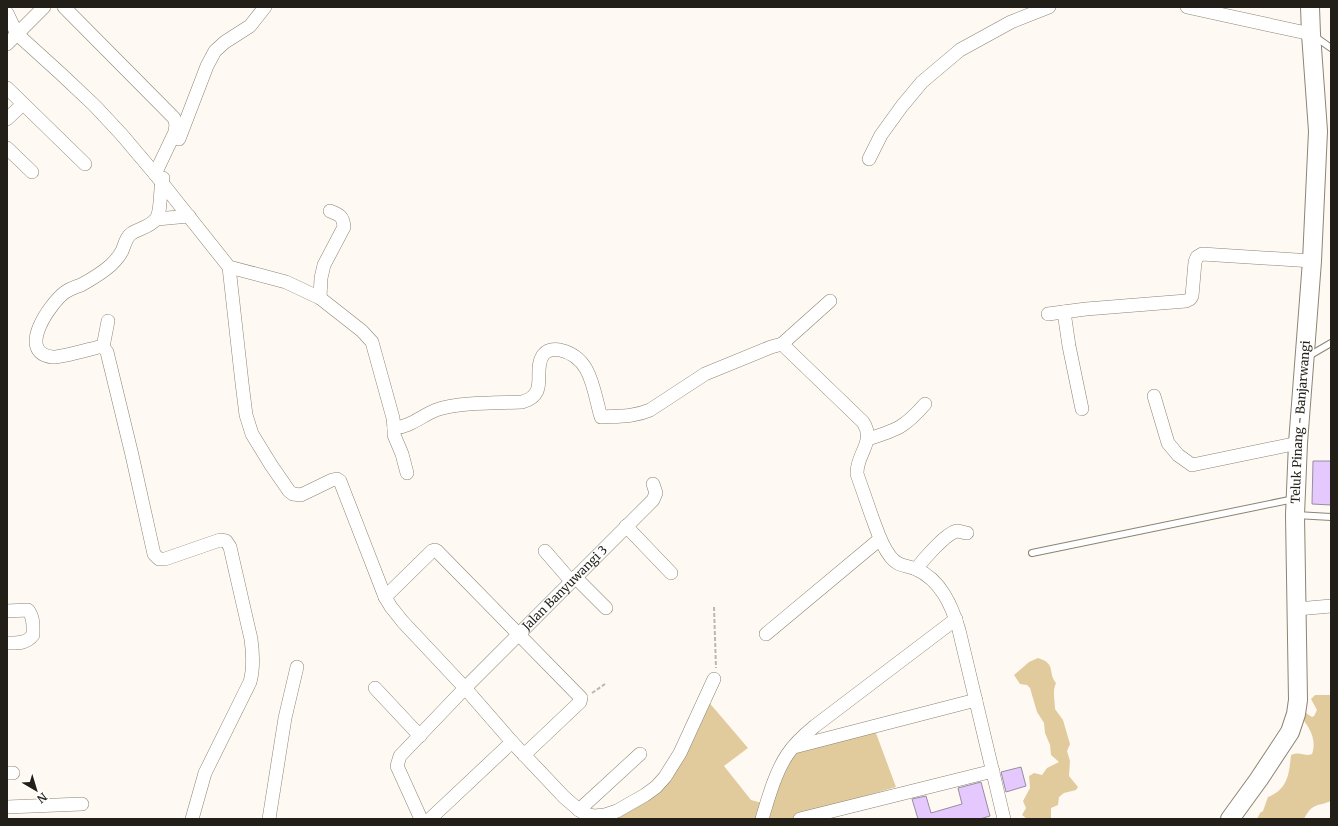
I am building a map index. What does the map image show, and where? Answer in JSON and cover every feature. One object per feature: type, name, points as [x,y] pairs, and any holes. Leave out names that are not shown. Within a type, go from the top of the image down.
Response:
[{"type":"main road","name":"Teluk Pinang - Banjarwangi","points":[[1230,819],[1284,741],[1293,724],[1298,700],[1295,507],[1298,443],[1312,261],[1318,131],[1310,7]]},
{"type":"street","points":[[7,44],[44,7]]},
{"type":"street","points":[[64,7],[174,118],[176,124],[175,132],[158,178],[157,219]]},
{"type":"street","points":[[158,178],[184,126],[206,66],[220,46],[250,26],[265,7]]},
{"type":"street","points":[[869,159],[882,135],[902,106],[922,82],[960,50],[1011,22],[1049,7]]},
{"type":"street","points":[[1187,7],[1311,34]]},
{"type":"street","points":[[7,13],[17,34],[95,106],[122,135],[229,267],[246,415],[252,434],[289,491],[293,494],[301,495],[332,480],[337,479],[340,481],[385,597],[391,607],[564,798],[578,810],[594,816],[617,811],[656,787],[680,753],[714,680]]},
{"type":"street","points":[[7,88],[85,164]]},
{"type":"street","points":[[7,119],[23,104]]},
{"type":"street","points":[[7,148],[32,172]]},
{"type":"street","points":[[320,298],[324,265],[344,227],[343,220],[339,214],[330,210]]},
{"type":"street","points":[[189,216],[157,219],[150,225],[132,233],[126,240],[122,251],[112,264],[98,276],[66,292],[49,308],[38,330],[36,340],[38,349],[43,354],[53,357],[99,346],[103,347],[107,352],[154,554],[159,559],[165,559],[220,540],[226,541],[230,547],[251,639],[253,651],[253,672],[250,682],[205,773],[192,819]]},
{"type":"street","points":[[1048,314],[1186,301],[1192,296],[1195,262],[1197,257],[1202,254],[1312,261]]},
{"type":"street","points":[[229,267],[286,282],[320,298],[362,331],[372,342],[393,418],[394,435],[402,454],[407,473]]},
{"type":"street","points":[[394,428],[402,427],[436,410],[455,405],[522,402],[529,400],[534,395],[538,386],[540,363],[543,355],[548,351],[556,350],[568,352],[581,361],[588,371],[600,417],[641,414],[650,410],[704,374],[771,346],[782,344],[830,301]]},
{"type":"street","points":[[1064,312],[1069,346],[1082,409]]},
{"type":"street","points":[[103,347],[108,321]]},
{"type":"street","points":[[782,344],[863,422],[868,433],[868,439],[856,467],[857,474],[880,539],[889,556],[900,565],[916,569],[931,578],[945,595],[956,619],[1004,819]]},
{"type":"street","points":[[1154,396],[1164,436],[1178,455],[1192,465],[1298,443]]},
{"type":"street","points":[[868,439],[896,430],[906,424],[925,404]]},
{"type":"street","name":"Jalan Banyuwangi 3","points":[[421,819],[396,766],[400,756],[465,688],[653,500],[656,493],[653,484]]},
{"type":"street","points":[[626,526],[671,574]]},
{"type":"street","points":[[916,569],[930,552],[951,534],[957,531],[967,533]]},
{"type":"street","points":[[766,634],[880,539]]},
{"type":"street","points":[[385,597],[432,551],[435,550],[443,556],[581,698],[581,700],[524,755]]},
{"type":"street","points":[[545,551],[573,579],[606,608]]},
{"type":"street","points":[[1297,609],[1331,606]]},
{"type":"street","points":[[7,611],[28,610],[32,617],[33,623],[33,635],[27,641],[7,643]]},
{"type":"street","points":[[762,819],[779,769],[793,747],[814,726],[956,619]]},
{"type":"street","points":[[269,819],[285,718],[297,667]]},
{"type":"street","points":[[375,688],[420,736]]},
{"type":"street","points":[[793,747],[976,700]]},
{"type":"street","points":[[430,819],[512,742]]},
{"type":"street","points":[[578,810],[640,754]]},
{"type":"street","points":[[800,819],[993,771]]},
{"type":"street","points":[[7,807],[82,804]]},
{"type":"lane","points":[[1311,34],[1331,48]]},
{"type":"lane","points":[[1305,358],[1331,343]]},
{"type":"lane","points":[[1032,553],[1295,507],[1331,517]]},
{"type":"path","points":[[714,607],[716,668],[714,680]]},
{"type":"path","points":[[581,700],[606,684]]},
{"type":"shaded area","points":[[1038,658],[1048,663],[1053,679],[1056,683],[1054,693],[1055,709],[1063,720],[1070,744],[1067,751],[1070,761],[1069,776],[1078,787],[1076,790],[1064,793],[1059,797],[1058,805],[1051,808],[1051,819],[1027,819],[1022,815],[1026,808],[1023,801],[1030,788],[1029,776],[1034,773],[1042,775],[1047,768],[1059,762],[1051,755],[1044,723],[1037,712],[1030,688],[1027,685],[1020,684],[1014,675],[1029,662]]},
{"type":"shaded area","points":[[1331,693],[1331,801],[1313,807],[1304,819],[1257,819],[1263,811],[1268,797],[1275,794],[1284,785],[1288,775],[1291,755],[1312,754],[1314,744],[1312,734],[1301,717],[1303,711],[1312,717],[1314,716],[1317,710],[1311,699],[1315,695],[1330,695]]},
{"type":"shaded area","points":[[707,700],[748,748],[724,766],[751,800],[766,804],[789,748],[873,725],[896,787],[814,811],[801,819],[599,819],[652,794],[686,729],[688,718],[697,715]]},
{"type":"building","points":[[1313,461],[1331,461],[1331,505],[1312,504]]},
{"type":"building","points":[[1021,767],[1026,786],[1006,792],[1001,772]]},
{"type":"building","points":[[981,782],[990,816],[980,819],[918,819],[912,799],[926,796],[931,813],[962,804],[958,788]]}]
